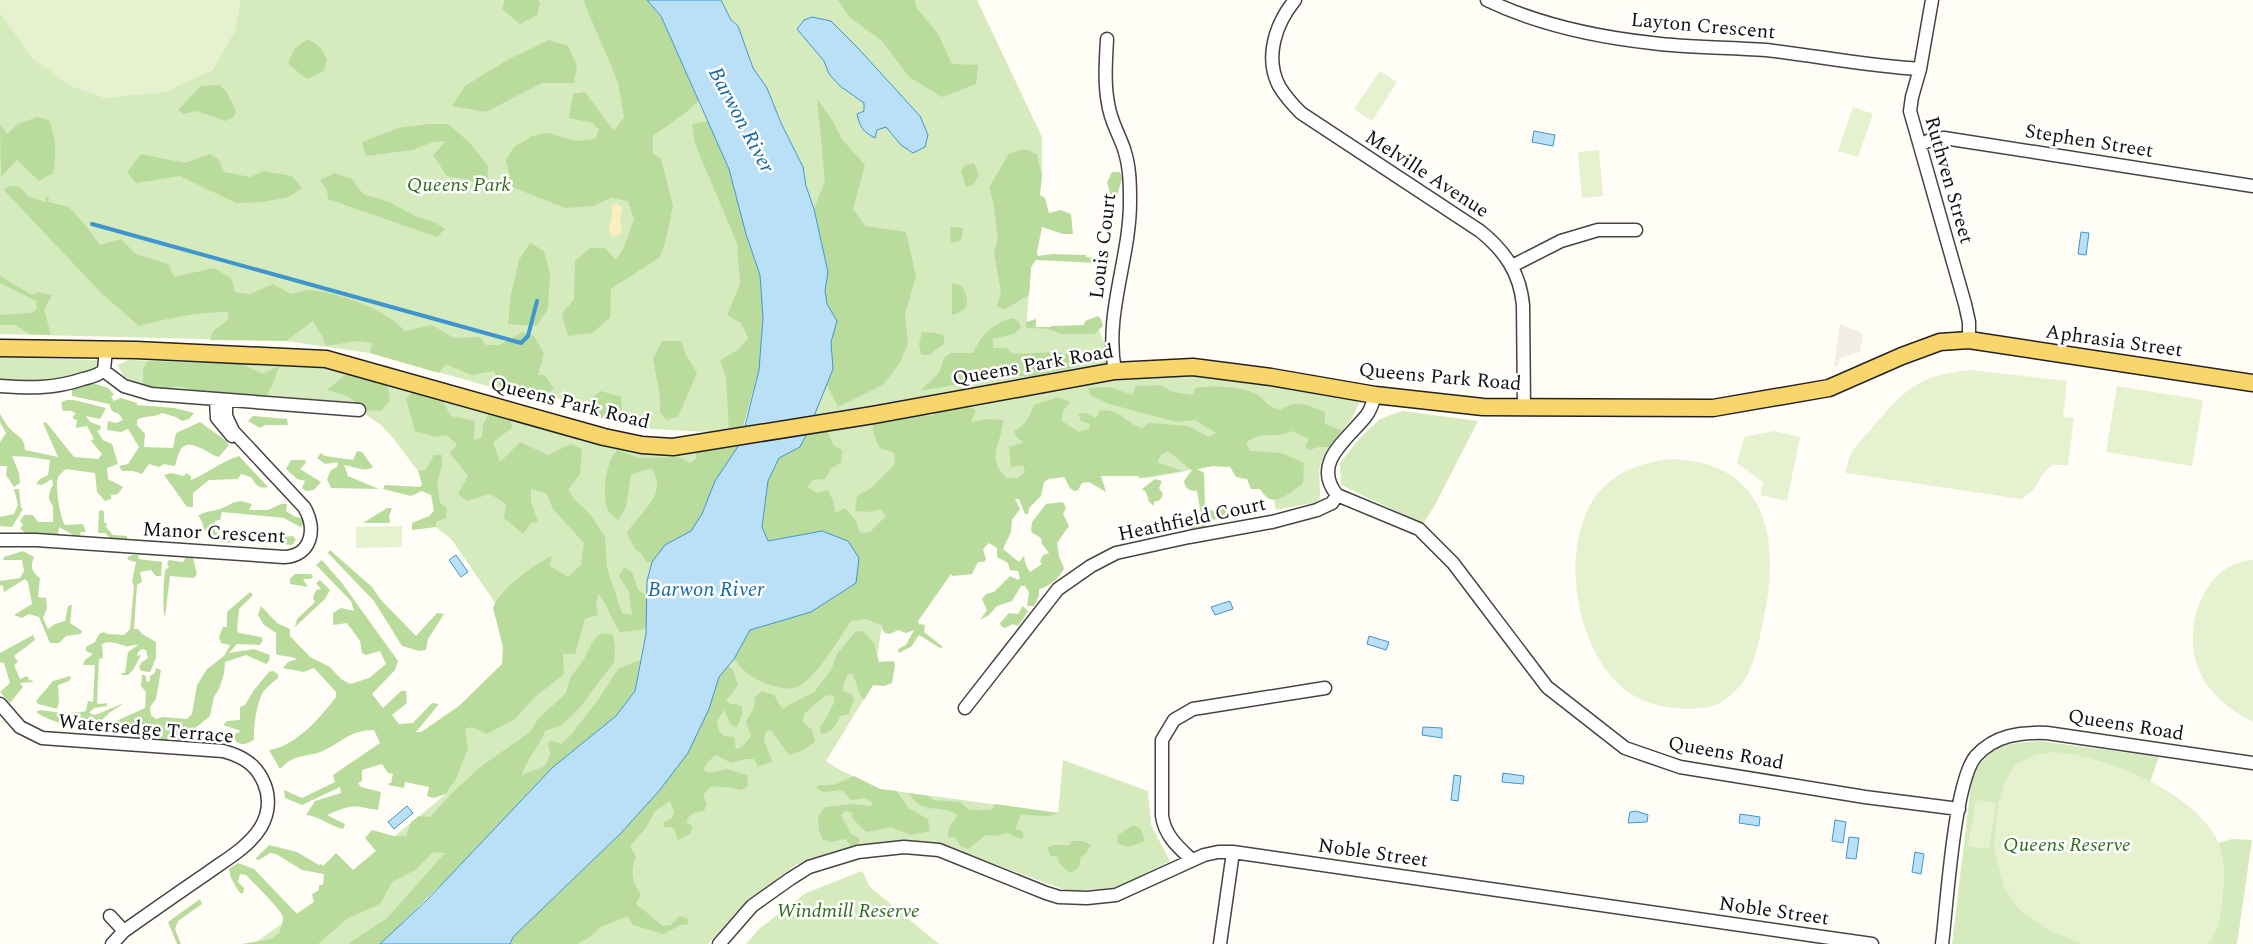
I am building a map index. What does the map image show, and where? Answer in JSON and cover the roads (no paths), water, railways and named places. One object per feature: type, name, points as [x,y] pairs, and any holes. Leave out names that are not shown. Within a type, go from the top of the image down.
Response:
[{"type":"main road","name":"Queens Park Road","points":[[0,348],[106,349],[326,360],[604,437],[642,445],[673,447],[873,415],[1115,371],[1193,368],[1271,377],[1375,395],[1483,407],[1713,408],[1829,388],[1902,356],[1940,342],[1969,340]]},
{"type":"main road","name":"Aphrasia Street","points":[[1969,340],[2253,383]]},
{"type":"street","name":"Melville Avenue","points":[[1295,0],[1286,11],[1277,30],[1273,47],[1274,66],[1278,84],[1288,98],[1301,113],[1480,230],[1505,254],[1512,266],[1522,290],[1524,407]]},
{"type":"street","name":"Layton Crescent","points":[[1487,0],[1568,28],[1652,43],[1754,49],[1808,55],[1879,67],[1920,69]]},
{"type":"street","name":"Ruthven Street","points":[[1932,0],[1920,69],[1910,111],[1912,124],[1920,145],[1965,304],[1969,322],[1969,340]]},
{"type":"street","name":"Louis Court","points":[[1107,39],[1105,73],[1108,103],[1129,168],[1130,203],[1125,255],[1112,318],[1111,339],[1115,371]]},
{"type":"street","name":"Stephen Street","points":[[1920,145],[1930,140],[1944,138],[2253,186]]},
{"type":"street","points":[[1512,266],[1561,241],[1598,230],[1636,230]]},
{"type":"street","points":[[104,371],[106,367],[106,349]]},
{"type":"street","points":[[0,386],[57,387],[104,371]]},
{"type":"street","points":[[104,371],[119,384],[141,392],[359,410]]},
{"type":"street","points":[[1337,495],[1329,485],[1328,472],[1331,458],[1368,414],[1375,395]]},
{"type":"street","name":"Manor Crescent","points":[[0,540],[36,540],[292,557],[306,548],[309,541],[312,532],[309,516],[304,507],[253,454],[224,429],[221,416],[221,399]]},
{"type":"street","name":"Heathfield Court","points":[[965,708],[1058,589],[1091,566],[1116,553],[1190,536],[1272,522],[1317,510],[1332,503],[1337,495]]},
{"type":"street","name":"Queens Road","points":[[1337,495],[1419,529],[1453,563],[1547,687],[1625,748],[1680,767],[1958,809],[1967,772],[1976,756],[1998,739],[2008,735],[2047,732],[2253,763]]},
{"type":"street","points":[[1192,860],[1169,836],[1163,826],[1162,740],[1174,720],[1193,709],[1324,688]]},
{"type":"street","name":"Watersedge Terrace","points":[[0,704],[20,727],[42,738],[223,751],[247,760],[259,772],[265,786],[268,804],[263,822],[256,834],[235,853],[124,931],[112,944]]},
{"type":"street","points":[[1942,944],[1958,809]]},
{"type":"street","name":"Noble Street","points":[[719,944],[752,906],[809,867],[858,852],[904,847],[939,850],[1059,897],[1102,897],[1116,895],[1192,860],[1218,852],[1233,852],[1872,944]]},
{"type":"street","points":[[1220,944],[1233,852]]},
{"type":"street","points":[[110,916],[124,931]]},
{"type":"water","name":"Barwon River","points":[[647,0],[721,0],[731,20],[738,26],[753,68],[767,88],[781,123],[803,167],[828,272],[825,291],[827,304],[837,321],[831,342],[833,369],[800,447],[779,458],[768,481],[762,527],[768,541],[822,531],[848,541],[859,558],[856,583],[811,612],[750,630],[734,659],[719,677],[709,709],[688,753],[659,791],[620,834],[513,937],[510,944],[380,944],[427,900],[553,767],[616,716],[635,691],[646,634],[647,581],[652,562],[665,545],[691,531],[702,514],[715,481],[741,442],[759,370],[763,318],[760,275],[746,234],[729,169],[661,16]]},
{"type":"water","points":[[812,17],[831,21],[920,116],[928,135],[925,147],[913,153],[901,145],[886,127],[877,130],[875,138],[865,131],[857,114],[864,111],[864,103],[840,86],[829,74],[824,61],[797,29],[804,20]]},
{"type":"water","points":[[1534,131],[1555,135],[1553,146],[1532,142]]},
{"type":"water","points":[[2081,232],[2089,233],[2086,255],[2078,254]]},
{"type":"water","points":[[456,555],[468,572],[461,577],[449,560]]},
{"type":"water","points":[[1230,601],[1233,609],[1215,615],[1211,607]]},
{"type":"water","points":[[1369,636],[1389,642],[1386,650],[1367,644]]},
{"type":"water","points":[[1423,727],[1442,728],[1442,738],[1422,735]]},
{"type":"water","points":[[1503,773],[1524,776],[1523,784],[1502,782]]},
{"type":"water","points":[[1454,775],[1461,776],[1458,801],[1451,800]]},
{"type":"water","points":[[407,806],[413,813],[394,829],[388,822]]},
{"type":"water","points":[[1636,811],[1648,815],[1647,822],[1628,823],[1630,812]]},
{"type":"water","points":[[1740,814],[1760,817],[1759,826],[1739,823]]},
{"type":"water","points":[[1835,820],[1846,822],[1843,843],[1832,841]]},
{"type":"water","points":[[1849,837],[1859,838],[1856,859],[1846,858]]},
{"type":"water","points":[[1915,852],[1924,854],[1921,874],[1912,872]]},
{"type":"waterway","points":[[92,224],[521,343],[528,336],[537,301]]},
{"type":"park label","name":"Queens Park","points":[[459,185]]},
{"type":"park label","name":"Queens Reserve","points":[[2067,845]]},
{"type":"park label","name":"Windmill Reserve","points":[[848,911]]}]
